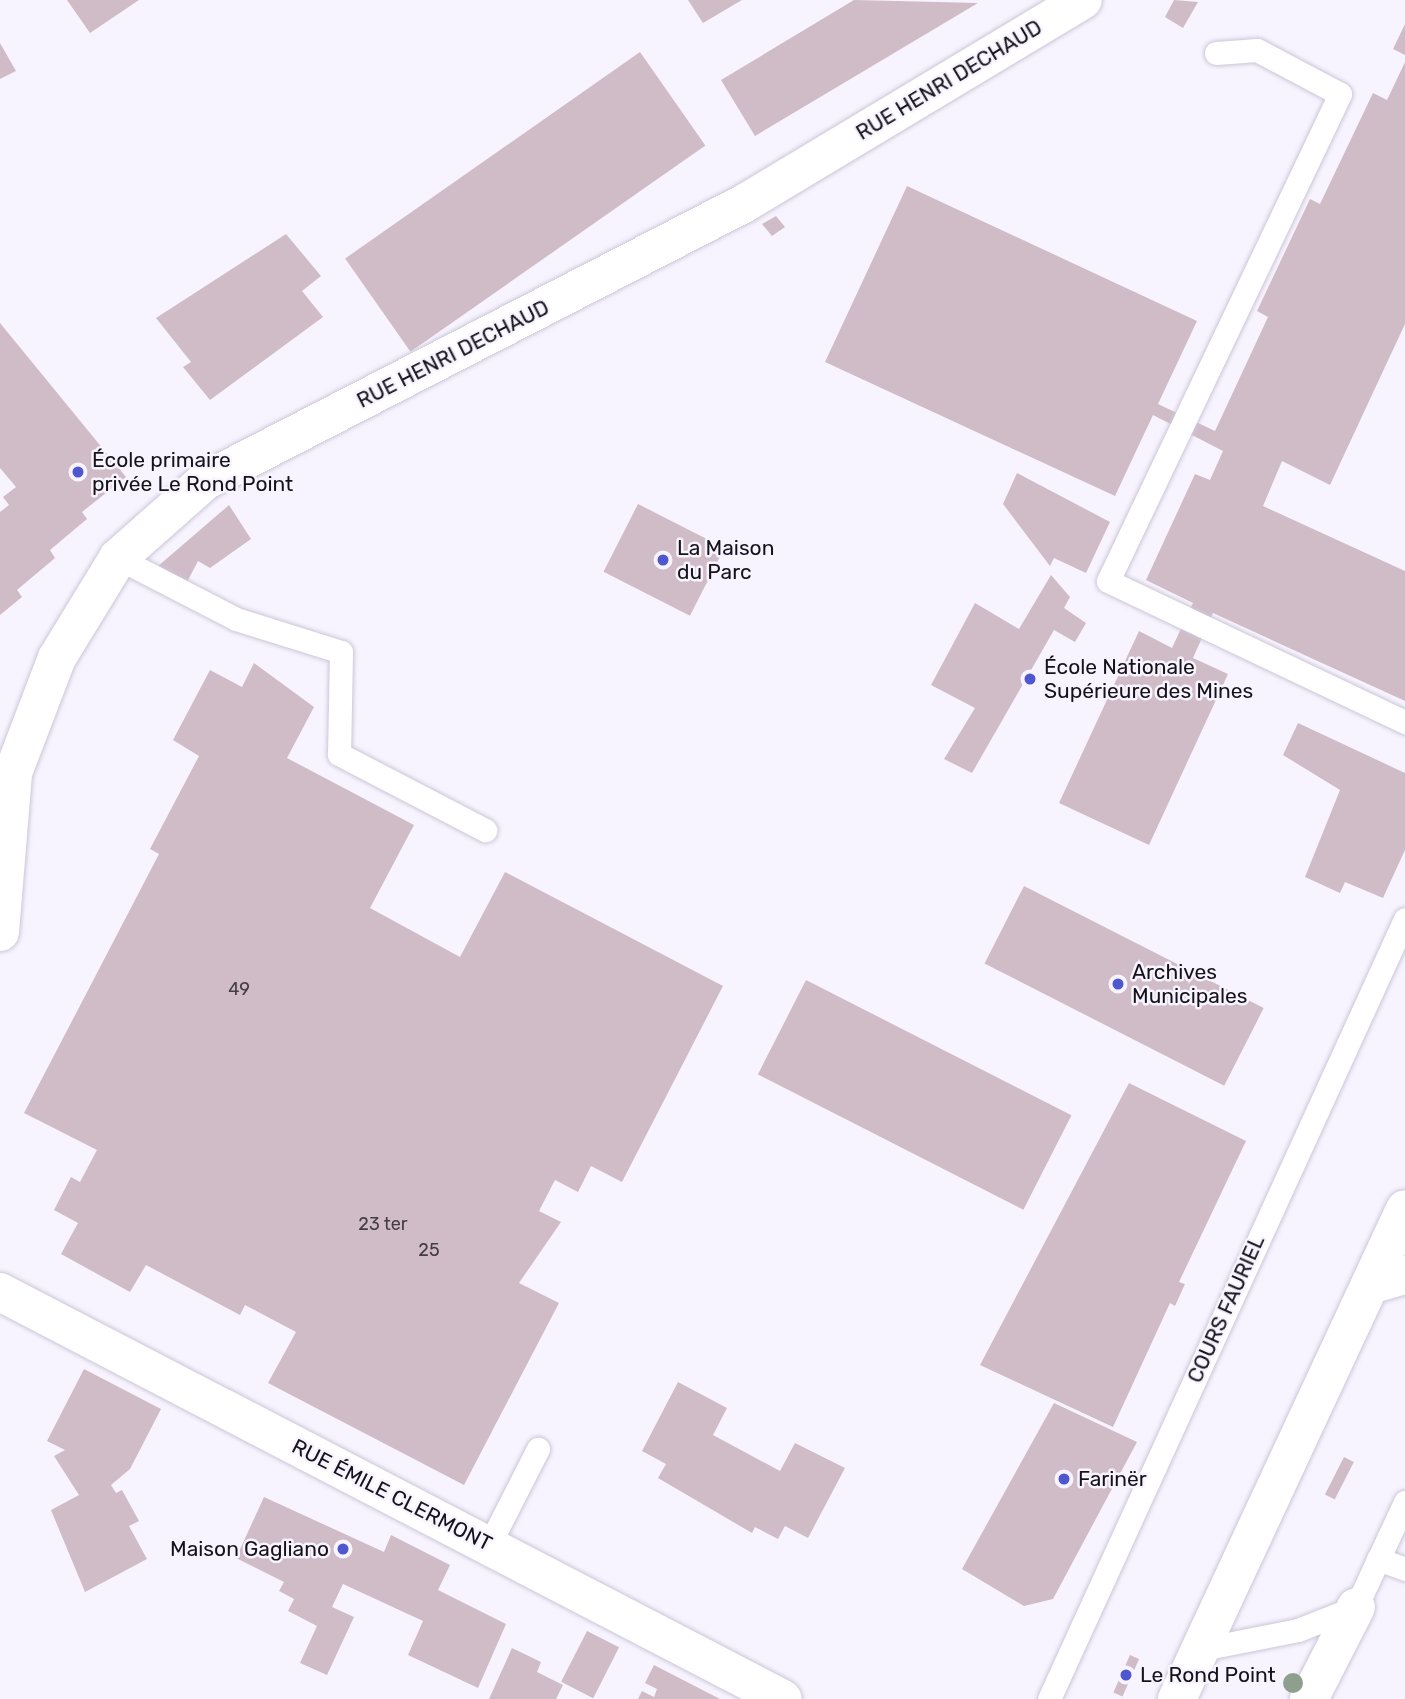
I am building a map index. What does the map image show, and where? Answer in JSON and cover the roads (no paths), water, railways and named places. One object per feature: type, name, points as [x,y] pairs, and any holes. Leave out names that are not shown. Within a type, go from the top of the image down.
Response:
[{"type":"street","name":"RUE HENRI DECHAUD","points":[[0,932],[13,773],[57,658],[118,558],[205,481],[745,203],[1083,0]]},
{"type":"street","points":[[1177,1699],[1387,1280],[1405,1209]]},
{"type":"street","name":"RUE ÉMILE CLERMONT","points":[[0,1292],[783,1699]]},
{"type":"street","points":[[1309,1699],[1356,1606]]},
{"type":"lane","points":[[1216,53],[1257,50],[1340,94],[1108,582],[1405,722]]},
{"type":"lane","points":[[118,558],[236,619],[341,653],[339,754],[485,830]]},
{"type":"lane","name":"COURS FAURIEL","points":[[1049,1699],[1405,919]]},
{"type":"lane","points":[[489,1545],[538,1449]]},
{"type":"lane","points":[[1202,1649],[1298,1630],[1356,1606],[1405,1502]]},
{"type":"lane","points":[[1378,1559],[1405,1569]]},
{"type":"place","name":"École primaire privée Le Rond Point","points":[[78,472]]},
{"type":"place","name":"La Maison du Parc","points":[[663,560]]},
{"type":"place","name":"École Nationale Supérieure des Mines","points":[[1030,679]]},
{"type":"place","name":"Archives Municipales","points":[[1118,984]]},
{"type":"place","name":"Farinër","points":[[1064,1479]]},
{"type":"place","name":"Maison Gagliano","points":[[343,1549]]},
{"type":"place","name":"Le Rond Point","points":[[1126,1675]]}]
